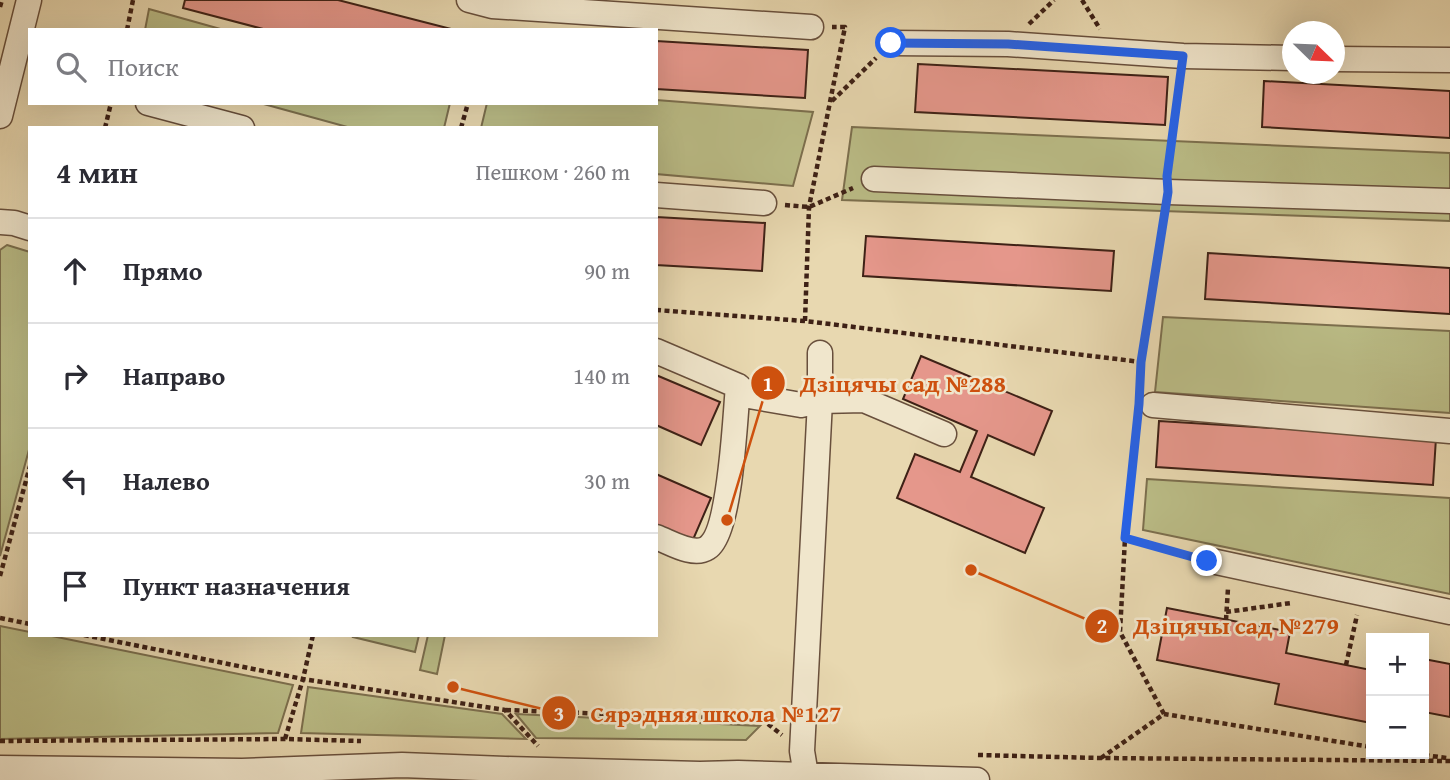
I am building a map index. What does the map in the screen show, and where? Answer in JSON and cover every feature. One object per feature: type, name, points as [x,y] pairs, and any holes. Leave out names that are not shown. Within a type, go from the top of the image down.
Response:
[{"type":"street","points":[[0,116],[5,78],[23,56],[29,0]]},
{"type":"street","points":[[468,0],[492,6],[811,27]]},
{"type":"street","points":[[891,43],[1008,44],[1183,56],[1282,58]]},
{"type":"street","points":[[1345,59],[1450,61]]},
{"type":"street","points":[[156,105],[234,126]]},
{"type":"street","points":[[874,179],[1450,201]]},
{"type":"street","points":[[658,195],[764,203]]},
{"type":"street","points":[[0,222],[28,227]]},
{"type":"street","points":[[658,352],[738,386],[749,396],[801,405],[820,401],[864,400],[944,434]]},
{"type":"street","points":[[804,763],[820,352]]},
{"type":"street","points":[[658,538],[695,552],[708,548],[717,535],[724,517],[738,386]]},
{"type":"street","points":[[1143,405],[1450,431]]},
{"type":"street","points":[[1207,561],[1450,612]]},
{"type":"street","points":[[0,768],[241,775],[402,765],[547,770],[804,763],[977,780]]},
{"type":"path","points":[[0,7],[2,0]]},
{"type":"path","points":[[127,28],[133,0]]},
{"type":"path","points":[[805,321],[809,207],[845,27]]},
{"type":"path","points":[[830,103],[891,43]]},
{"type":"path","points":[[1164,714],[1120,632],[1125,538],[1143,405],[1141,362],[1168,192],[1167,176],[1183,56]]},
{"type":"path","points":[[105,126],[111,105]]},
{"type":"path","points":[[462,126],[467,105]]},
{"type":"path","points":[[764,203],[809,207],[874,179]]},
{"type":"path","points":[[658,310],[805,321],[1141,362]]},
{"type":"path","points":[[0,576],[28,473]]},
{"type":"path","points":[[1125,538],[1207,561]]},
{"type":"path","points":[[1226,612],[1293,603]]},
{"type":"path","points":[[1346,665],[1360,603]]},
{"type":"path","points":[[0,618],[28,624]]},
{"type":"path","points":[[94,637],[303,679],[505,710],[763,720],[804,763]]},
{"type":"path","points":[[285,739],[313,637]]},
{"type":"path","points":[[505,710],[538,746]]},
{"type":"path","points":[[1100,758],[1164,714],[1366,746]]},
{"type":"path","points":[[1429,756],[1450,759]]},
{"type":"green space","points":[[149,9],[217,28],[145,28]]},
{"type":"green space","points":[[658,100],[813,112],[793,186],[658,174],[658,126],[481,126],[487,105],[658,105]]},
{"type":"green space","points":[[267,105],[450,105],[444,126],[344,126]]},
{"type":"green space","points":[[852,127],[1450,153],[1450,221],[842,200]]},
{"type":"green space","points":[[7,245],[28,251],[28,453],[0,556],[0,250]]},
{"type":"green space","points":[[1163,317],[1450,331],[1450,413],[1155,392]]},
{"type":"green space","points":[[1147,479],[1450,498],[1450,594],[1143,530]]},
{"type":"green space","points":[[0,626],[28,632],[28,637],[57,637],[293,685],[278,733],[0,739]]},
{"type":"green space","points":[[353,637],[419,637],[415,652]]},
{"type":"green space","points":[[428,637],[445,637],[437,674],[420,670]]},
{"type":"green space","points":[[308,687],[502,714],[526,739],[301,733]]},
{"type":"green space","points":[[516,714],[760,726],[746,740],[536,738]]},
{"type":"building","points":[[185,0],[338,0],[447,28],[259,28],[183,8]]},
{"type":"building","points":[[658,41],[808,50],[805,98],[658,89]]},
{"type":"building","points":[[918,64],[1168,77],[1165,125],[915,112]]},
{"type":"building","points":[[1264,81],[1450,91],[1450,138],[1262,127]]},
{"type":"building","points":[[658,217],[765,223],[762,271],[658,265]]},
{"type":"building","points":[[866,236],[1114,251],[1111,291],[863,276]]},
{"type":"building","points":[[1208,253],[1450,268],[1450,314],[1205,299]]},
{"type":"building","points":[[921,356],[1052,411],[1034,455],[988,435],[971,477],[1044,508],[1025,553],[897,498],[915,454],[960,472],[977,431],[903,399]]},
{"type":"building","points":[[658,376],[720,402],[701,445],[658,426]]},
{"type":"building","points":[[1159,421],[1436,438],[1433,485],[1156,467]]},
{"type":"building","points":[[658,475],[711,498],[692,542],[658,528]]},
{"type":"building","points":[[1167,608],[1290,632],[1286,653],[1366,669],[1366,722],[1275,704],[1279,684],[1157,660]]},
{"type":"building","points":[[1429,660],[1450,664],[1450,717],[1429,713]]},
{"type":"place","name":"Дзіцячы сад №288","points":[[727,520]]},
{"type":"place","name":"Дзіцячы сад №279","points":[[971,570]]},
{"type":"place","name":"Сярэдняя школа №127","points":[[453,687]]},
{"type":"route","points":[[891,43],[1008,44],[1183,56],[1167,176],[1168,192],[1141,362],[1125,538],[1207,561]]}]
